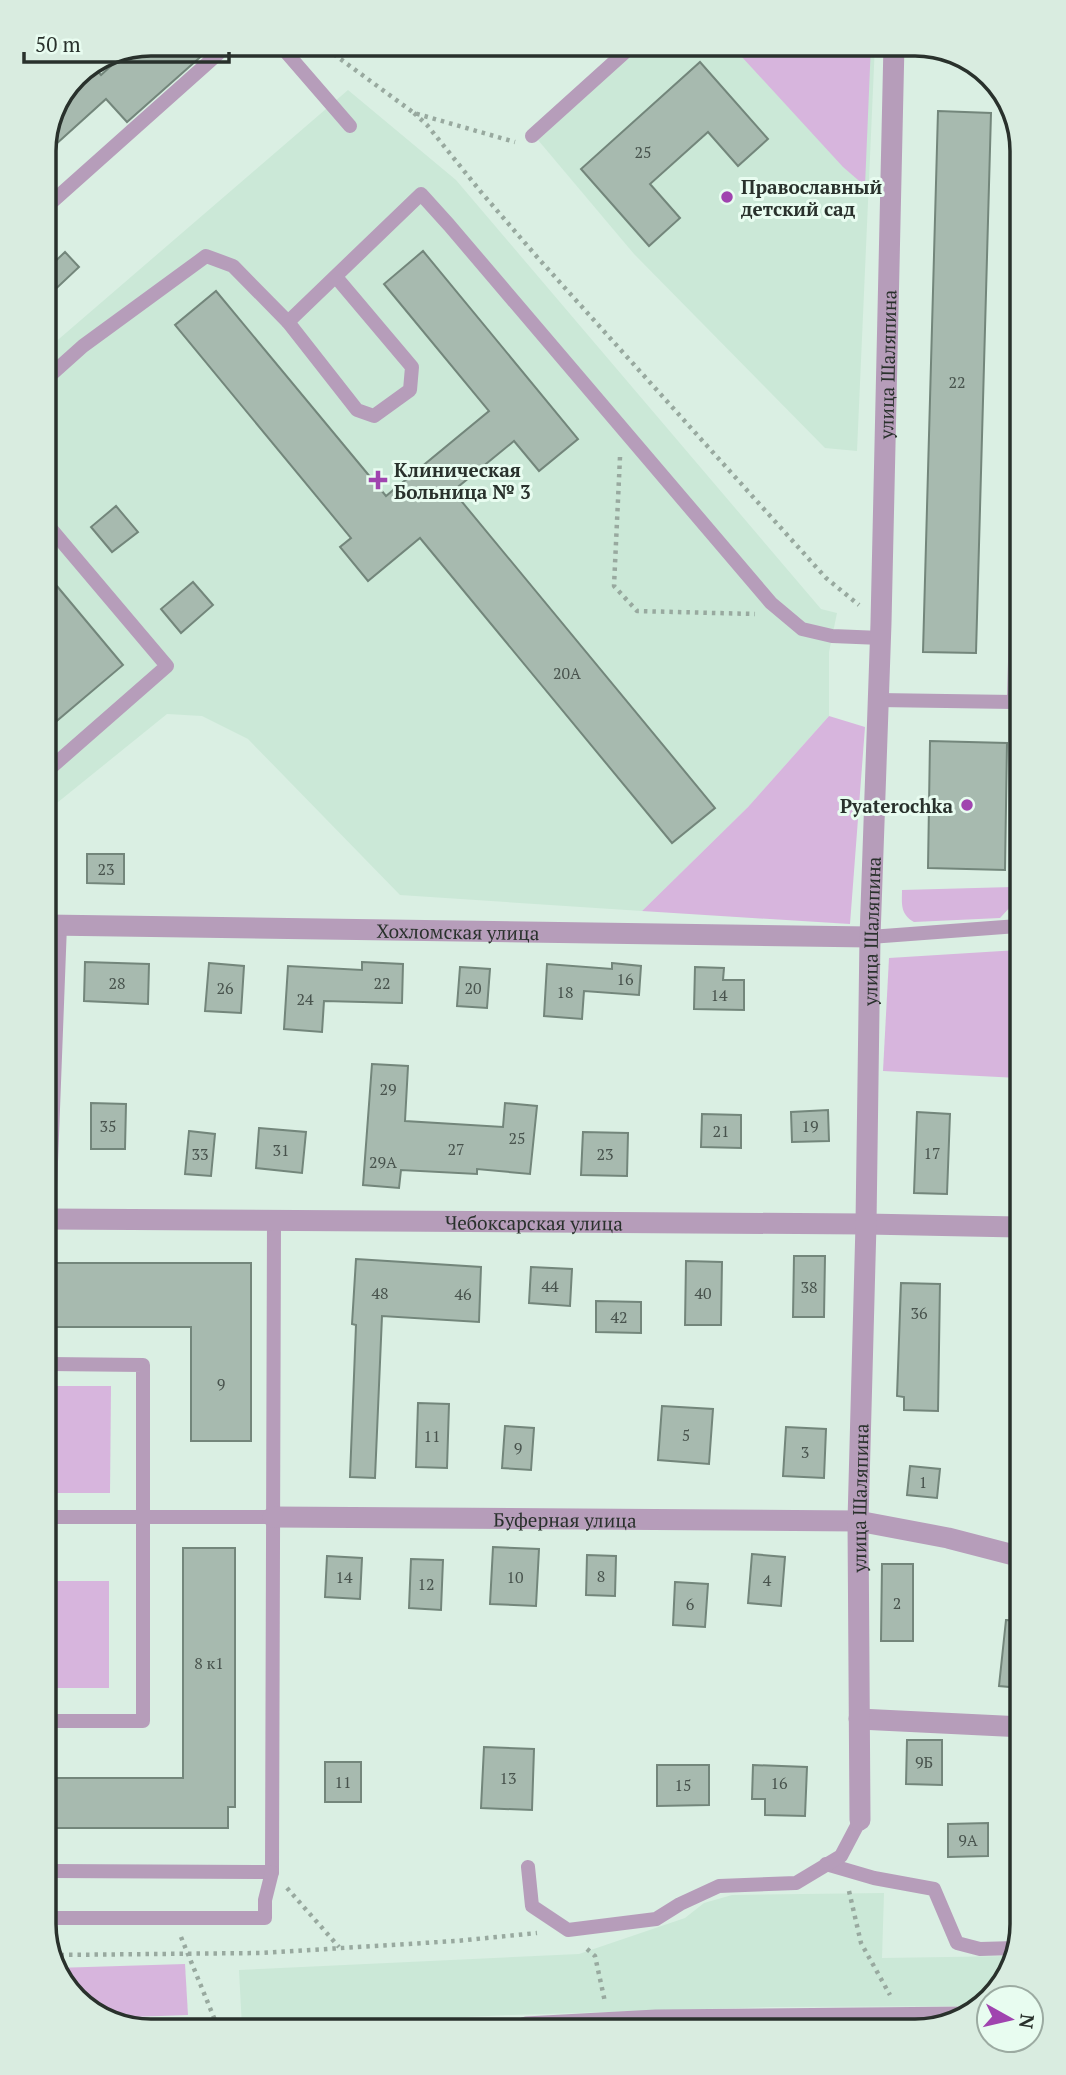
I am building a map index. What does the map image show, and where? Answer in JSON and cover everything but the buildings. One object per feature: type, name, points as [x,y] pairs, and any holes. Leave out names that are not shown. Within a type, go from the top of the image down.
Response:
[{"type":"street","name":"улица Шаляпина","points":[[860,1820],[858,1521],[870,937],[881,631],[894,56]]},
{"type":"street","name":"Хохломская улица","points":[[56,925],[870,937]]},
{"type":"street","name":"Чебоксарская улица","points":[[56,1219],[1010,1227]]},
{"type":"street","name":"Буферная улица","points":[[273,1517],[858,1521],[948,1538],[1010,1554]]},
{"type":"street","points":[[859,1719],[1010,1726]]},
{"type":"street","points":[[820,2019],[925,2018]]},
{"type":"lane","points":[[56,198],[216,56]]},
{"type":"lane","points":[[290,56],[350,125]]},
{"type":"lane","points":[[533,136],[621,56]]},
{"type":"lane","points":[[288,322],[421,194],[771,603],[802,629],[832,635],[881,631]]},
{"type":"lane","points":[[56,370],[83,346],[206,256],[233,266],[288,322],[357,410],[374,416],[410,390],[412,367],[336,277]]},
{"type":"lane","points":[[56,535],[167,666],[56,763]]},
{"type":"lane","points":[[878,700],[1010,702]]},
{"type":"lane","points":[[870,937],[1010,927]]},
{"type":"lane","points":[[56,1918],[265,1918],[265,1900],[272,1872],[274,1220]]},
{"type":"lane","points":[[56,1364],[143,1364],[143,1721],[56,1721]]},
{"type":"lane","points":[[56,1517],[273,1517]]},
{"type":"lane","points":[[528,1867],[532,1906],[568,1930],[656,1919],[680,1904],[719,1886],[796,1883],[841,1856],[860,1820]]},
{"type":"lane","points":[[826,1864],[874,1878],[934,1889],[957,1943],[981,1949],[1007,1948]]},
{"type":"lane","points":[[56,1871],[272,1872]]},
{"type":"path","points":[[336,56],[427,125],[538,258],[826,578],[881,631]]},
{"type":"path","points":[[414,113],[516,142],[533,136]]},
{"type":"path","points":[[621,428],[614,586],[637,611],[762,615],[780,611]]},
{"type":"path","points":[[844,1869],[862,1943],[902,2017]]},
{"type":"path","points":[[272,1872],[340,1948]]},
{"type":"path","points":[[174,1917],[214,2019]]},
{"type":"path","points":[[62,1955],[261,1953],[456,1941],[568,1930],[595,1956],[608,2019]]},
{"type":"shaded area","name":"Православный детский сад","points":[[630,56],[874,56],[857,451],[825,448],[634,254],[538,140]]},
{"type":"shaded area","points":[[741,56],[870,56],[865,186],[843,167]]},
{"type":"shaded area","name":"Клиническая Больница № 3","points":[[348,90],[456,180],[821,609],[837,613],[829,652],[829,716],[748,807],[642,911],[400,895],[248,739],[202,716],[167,714],[56,804],[56,342]]},
{"type":"shaded area","points":[[829,716],[865,727],[850,924],[642,911],[748,807]]},
{"type":"shaded area","points":[[1010,887],[1010,907],[1000,918],[914,922],[906,916],[903,908],[902,890]]},
{"type":"shaded area","points":[[1010,950],[1010,1078],[883,1071],[889,958]]},
{"type":"shaded area","points":[[56,1386],[111,1386],[110,1493],[56,1493]]},
{"type":"shaded area","points":[[56,1581],[109,1581],[109,1688],[56,1688]]},
{"type":"shaded area","points":[[884,1893],[882,1958],[1004,1956],[988,1984],[975,1984],[975,1997],[962,2006],[770,2007],[421,2019],[242,2019],[239,1970],[579,1954],[685,1918],[704,1903],[732,1895]]},
{"type":"shaded area","points":[[185,1964],[188,2015],[133,2017],[121,2014],[98,2003],[84,1991],[67,1968]]},
{"type":"place","name":"Православный детский сад","points":[[727,197]]},
{"type":"place","name":"Клиническая Больница № 3","points":[[378,480]]},
{"type":"place","name":"Pyaterochka","points":[[967,805]]}]
